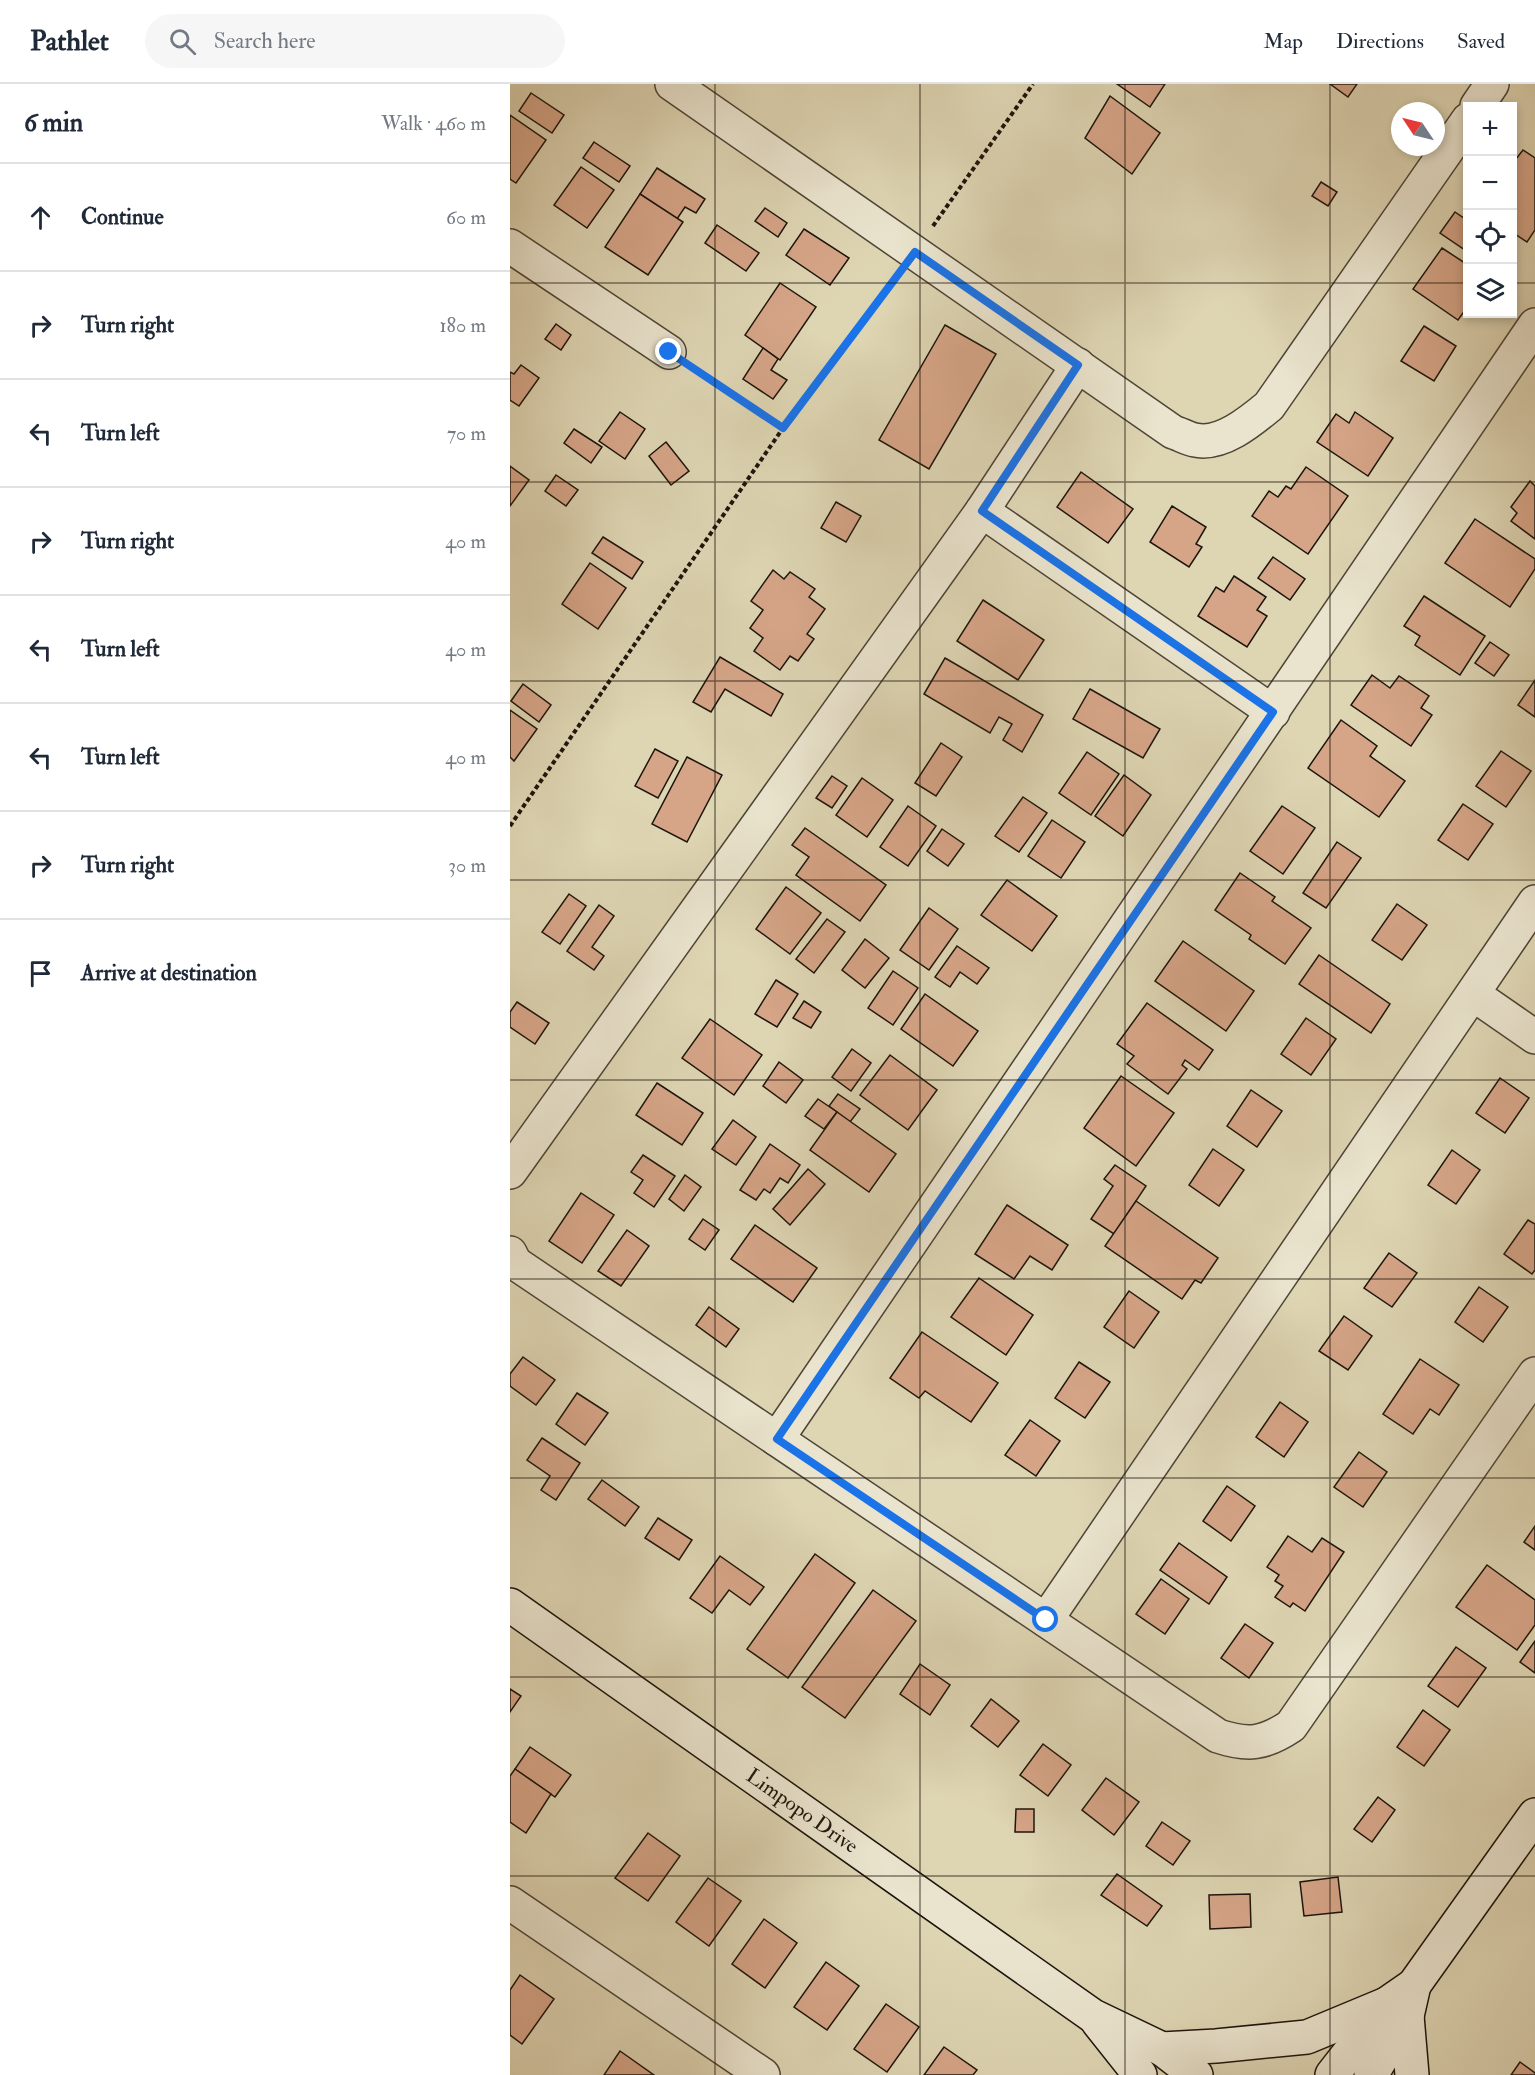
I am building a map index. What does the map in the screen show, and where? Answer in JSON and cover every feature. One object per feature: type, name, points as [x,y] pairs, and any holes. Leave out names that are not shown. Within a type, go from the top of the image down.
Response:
[{"type":"street","points":[[672,84],[1173,432],[1197,441],[1217,438],[1244,427],[1269,406],[1463,126]]},
{"type":"street","points":[[1480,102],[1492,84]]},
{"type":"street","points":[[510,246],[669,352]]},
{"type":"street","points":[[777,1439],[1535,325]]},
{"type":"street","points":[[510,1172],[982,511],[1078,365]]},
{"type":"street","points":[[982,511],[1273,712]]},
{"type":"street","points":[[1046,1620],[1535,902]]},
{"type":"street","points":[[1473,994],[1535,1037]]},
{"type":"street","points":[[510,1252],[516,1263],[1218,1736],[1236,1742],[1255,1743],[1273,1738],[1291,1726],[1535,1374]]},
{"type":"street","name":"Limpopo Drive","points":[[510,1605],[1093,2016],[1162,2049],[1196,2075]]},
{"type":"street","points":[[1332,2075],[1403,2001],[1535,1815]]},
{"type":"street","points":[[510,1903],[755,2073]]},
{"type":"street","points":[[1162,2049],[1307,2037],[1403,2001]]},
{"type":"street","points":[[1371,2075],[1403,2001]]},
{"type":"street","points":[[1403,2001],[1412,2075]]},
{"type":"street","name":"Limpopo Drive","points":[[1093,2016],[1140,2075]]},
{"type":"path","points":[[510,826],[783,428],[915,252],[1033,84]]},
{"type":"path","points":[[669,352],[783,428]]},
{"type":"building","points":[[1117,84],[1165,84],[1150,107]]},
{"type":"building","points":[[1330,84],[1357,84],[1348,97]]},
{"type":"building","points":[[531,93],[564,115],[552,133],[519,111]]},
{"type":"building","points":[[1110,96],[1160,133],[1132,174],[1085,138]]},
{"type":"building","points":[[510,115],[546,140],[516,183],[510,179]]},
{"type":"building","points":[[594,142],[630,166],[619,182],[583,158]]},
{"type":"building","points":[[1523,150],[1535,158],[1535,230],[1527,242],[1517,235],[1517,158]]},
{"type":"building","points":[[581,167],[614,190],[587,228],[554,205]]},
{"type":"building","points":[[657,168],[705,199],[696,213],[685,207],[677,219],[640,194]]},
{"type":"building","points":[[1321,182],[1337,192],[1328,206],[1312,196]]},
{"type":"building","points":[[640,194],[683,222],[648,275],[605,247]]},
{"type":"building","points":[[765,208],[787,223],[778,237],[755,221]]},
{"type":"building","points":[[1455,212],[1463,218],[1463,249],[1440,233]]},
{"type":"building","points":[[717,225],[759,253],[746,271],[705,243]]},
{"type":"building","points":[[804,229],[849,258],[830,285],[786,255]]},
{"type":"building","points":[[1442,248],[1463,262],[1463,313],[1458,320],[1413,289]]},
{"type":"building","points":[[780,283],[816,307],[780,360],[745,335]]},
{"type":"building","points":[[556,324],[571,335],[561,350],[545,339]]},
{"type":"building","points":[[945,325],[996,354],[929,469],[879,440]]},
{"type":"building","points":[[1424,326],[1456,346],[1434,381],[1401,361]]},
{"type":"building","points":[[763,348],[778,359],[771,370],[787,380],[773,399],[743,379]]},
{"type":"building","points":[[521,365],[539,378],[519,406],[510,400],[510,372],[514,374]]},
{"type":"building","points":[[620,412],[645,429],[625,459],[599,441]]},
{"type":"building","points":[[1355,412],[1393,438],[1368,476],[1317,442],[1336,414],[1349,423]]},
{"type":"building","points":[[574,429],[602,447],[591,463],[564,443]]},
{"type":"building","points":[[666,442],[689,471],[671,485],[649,456]]},
{"type":"building","points":[[510,466],[529,480],[510,506]]},
{"type":"building","points":[[1306,467],[1348,496],[1308,554],[1252,516],[1269,491],[1278,497],[1286,486],[1291,489]]},
{"type":"building","points":[[1081,472],[1133,509],[1108,543],[1057,507]]},
{"type":"building","points":[[556,475],[578,490],[566,506],[545,491]]},
{"type":"building","points":[[1530,481],[1535,486],[1535,539],[1511,521],[1517,513],[1511,507]]},
{"type":"building","points":[[836,502],[861,516],[846,542],[821,528]]},
{"type":"building","points":[[1172,506],[1206,527],[1196,544],[1202,547],[1189,567],[1150,542]]},
{"type":"building","points":[[1475,519],[1535,559],[1535,569],[1510,607],[1445,563]]},
{"type":"building","points":[[603,537],[643,562],[632,579],[592,553]]},
{"type":"building","points":[[1273,557],[1305,579],[1290,600],[1258,578]]},
{"type":"building","points":[[590,563],[626,588],[598,629],[562,604]]},
{"type":"building","points":[[773,570],[784,579],[790,572],[815,589],[809,597],[825,609],[807,634],[814,639],[798,661],[790,656],[780,670],[754,651],[763,638],[750,628],[763,610],[751,601]]},
{"type":"building","points":[[1234,576],[1266,597],[1257,610],[1267,616],[1247,647],[1198,616],[1216,587],[1224,592]]},
{"type":"building","points":[[1424,596],[1485,636],[1460,675],[1415,645],[1420,636],[1404,626]]},
{"type":"building","points":[[983,600],[1044,640],[1018,680],[957,641]]},
{"type":"building","points":[[1490,642],[1509,655],[1494,676],[1475,663]]},
{"type":"building","points":[[720,657],[783,694],[771,716],[725,689],[711,712],[693,702]]},
{"type":"building","points":[[945,658],[1043,715],[1022,752],[1003,740],[1012,724],[999,717],[990,733],[924,694]]},
{"type":"building","points":[[1372,675],[1390,688],[1399,676],[1429,696],[1421,708],[1432,715],[1411,746],[1351,705]]},
{"type":"building","points":[[1535,680],[1535,717],[1518,705]]},
{"type":"building","points":[[523,684],[551,705],[539,722],[511,701]]},
{"type":"building","points":[[1090,689],[1160,729],[1143,758],[1073,719]]},
{"type":"building","points":[[510,710],[537,729],[514,761],[510,757]]},
{"type":"building","points":[[1341,720],[1377,746],[1370,756],[1405,781],[1379,817],[1308,768]]},
{"type":"building","points":[[941,743],[962,757],[936,796],[915,783]]},
{"type":"building","points":[[655,749],[678,761],[658,798],[635,786]]},
{"type":"building","points":[[1501,751],[1531,771],[1506,807],[1476,786]]},
{"type":"building","points":[[1087,752],[1119,774],[1091,815],[1059,793]]},
{"type":"building","points":[[687,757],[722,775],[687,842],[652,824]]},
{"type":"building","points":[[1124,775],[1151,795],[1123,836],[1095,816]]},
{"type":"building","points":[[832,776],[847,786],[832,808],[816,798]]},
{"type":"building","points":[[862,778],[893,800],[867,837],[836,815]]},
{"type":"building","points":[[1023,797],[1047,813],[1019,852],[995,836]]},
{"type":"building","points":[[1463,804],[1493,824],[1468,860],[1438,840]]},
{"type":"building","points":[[908,806],[936,826],[908,866],[880,847]]},
{"type":"building","points":[[1282,806],[1315,828],[1283,874],[1250,851]]},
{"type":"building","points":[[1052,820],[1085,842],[1061,878],[1028,856]]},
{"type":"building","points":[[805,828],[886,885],[860,921],[796,875],[809,857],[792,845]]},
{"type":"building","points":[[942,829],[964,844],[948,866],[927,851]]},
{"type":"building","points":[[1337,842],[1361,858],[1326,908],[1303,893]]},
{"type":"building","points":[[1240,873],[1275,897],[1272,901],[1311,928],[1285,964],[1249,939],[1251,935],[1215,910]]},
{"type":"building","points":[[1007,880],[1057,916],[1032,951],[981,915]]},
{"type":"building","points":[[786,887],[821,913],[790,954],[756,929]]},
{"type":"building","points":[[569,894],[586,906],[560,944],[542,932]]},
{"type":"building","points":[[1397,904],[1427,925],[1402,960],[1372,940]]},
{"type":"building","points":[[599,905],[614,916],[592,947],[604,956],[594,970],[567,951]]},
{"type":"building","points":[[929,908],[958,929],[929,970],[900,950]]},
{"type":"building","points":[[827,919],[845,932],[814,973],[796,959]]},
{"type":"building","points":[[865,939],[889,958],[865,988],[842,970]]},
{"type":"building","points":[[1183,941],[1254,991],[1226,1031],[1155,981]]},
{"type":"building","points":[[957,946],[989,968],[977,984],[960,972],[950,987],[935,977]]},
{"type":"building","points":[[1319,955],[1390,1004],[1371,1033],[1299,984]]},
{"type":"building","points":[[893,971],[918,988],[893,1025],[868,1008]]},
{"type":"building","points":[[776,980],[798,994],[777,1027],[755,1014]]},
{"type":"building","points":[[925,994],[978,1031],[953,1066],[901,1029]]},
{"type":"building","points":[[804,1001],[821,1012],[811,1028],[793,1018]]},
{"type":"building","points":[[517,1002],[549,1023],[535,1044],[510,1027],[510,1012]]},
{"type":"building","points":[[1147,1003],[1213,1050],[1199,1070],[1185,1060],[1182,1065],[1187,1069],[1168,1094],[1127,1064],[1134,1056],[1117,1044]]},
{"type":"building","points":[[1306,1018],[1336,1039],[1311,1075],[1281,1054]]},
{"type":"building","points":[[710,1019],[762,1055],[734,1095],[682,1058]]},
{"type":"building","points":[[852,1049],[871,1063],[851,1091],[832,1077]]},
{"type":"building","points":[[890,1055],[937,1090],[908,1130],[860,1095]]},
{"type":"building","points":[[779,1062],[803,1080],[786,1103],[763,1086]]},
{"type":"building","points":[[1121,1076],[1174,1113],[1136,1166],[1084,1128]]},
{"type":"building","points":[[1500,1078],[1529,1098],[1505,1133],[1476,1113]]},
{"type":"building","points":[[657,1083],[703,1113],[682,1145],[636,1115]]},
{"type":"building","points":[[1251,1090],[1282,1111],[1257,1147],[1227,1126]]},
{"type":"building","points":[[838,1094],[860,1109],[850,1122],[829,1106]]},
{"type":"building","points":[[818,1099],[837,1112],[824,1129],[805,1116]]},
{"type":"building","points":[[837,1112],[896,1154],[869,1192],[810,1150]]},
{"type":"building","points":[[733,1120],[756,1137],[736,1165],[712,1149]]},
{"type":"building","points":[[770,1144],[800,1165],[788,1183],[780,1178],[770,1193],[764,1189],[756,1200],[740,1190]]},
{"type":"building","points":[[1213,1149],[1244,1170],[1219,1206],[1189,1185]]},
{"type":"building","points":[[1452,1150],[1480,1170],[1456,1204],[1428,1185]]},
{"type":"building","points":[[643,1155],[675,1176],[654,1207],[634,1193],[643,1180],[631,1172]]},
{"type":"building","points":[[1115,1165],[1146,1186],[1114,1234],[1091,1219],[1113,1186],[1104,1179]]},
{"type":"building","points":[[808,1169],[825,1184],[790,1225],[773,1209]]},
{"type":"building","points":[[685,1175],[701,1187],[684,1211],[669,1199]]},
{"type":"building","points":[[581,1193],[614,1215],[582,1263],[549,1241]]},
{"type":"building","points":[[1136,1201],[1218,1258],[1201,1283],[1195,1280],[1182,1299],[1105,1246]]},
{"type":"building","points":[[1007,1205],[1068,1245],[1052,1270],[1030,1256],[1014,1279],[975,1254]]},
{"type":"building","points":[[703,1219],[719,1230],[705,1250],[689,1239]]},
{"type":"building","points":[[1528,1220],[1535,1224],[1535,1270],[1532,1274],[1504,1254]]},
{"type":"building","points":[[755,1225],[817,1268],[793,1302],[731,1259]]},
{"type":"building","points":[[627,1230],[649,1246],[621,1286],[598,1271]]},
{"type":"building","points":[[1389,1253],[1417,1273],[1392,1307],[1364,1288]]},
{"type":"building","points":[[979,1278],[1033,1315],[1006,1355],[951,1317]]},
{"type":"building","points":[[1479,1287],[1508,1307],[1483,1342],[1455,1322]]},
{"type":"building","points":[[1129,1291],[1159,1312],[1134,1348],[1104,1327]]},
{"type":"building","points":[[709,1307],[739,1329],[726,1347],[696,1325]]},
{"type":"building","points":[[1344,1316],[1372,1336],[1348,1370],[1319,1351]]},
{"type":"building","points":[[922,1332],[998,1383],[971,1422],[925,1391],[919,1398],[890,1378]]},
{"type":"building","points":[[523,1357],[555,1380],[536,1405],[510,1386],[510,1374]]},
{"type":"building","points":[[1420,1359],[1459,1385],[1439,1415],[1430,1409],[1413,1434],[1383,1414]]},
{"type":"building","points":[[1079,1362],[1110,1382],[1085,1418],[1055,1398]]},
{"type":"building","points":[[577,1393],[608,1413],[585,1445],[556,1424]]},
{"type":"building","points":[[1280,1402],[1308,1422],[1284,1457],[1256,1437]]},
{"type":"building","points":[[1030,1420],[1060,1441],[1036,1476],[1005,1455]]},
{"type":"building","points":[[542,1438],[580,1463],[556,1500],[541,1490],[550,1476],[527,1460]]},
{"type":"building","points":[[1359,1452],[1387,1472],[1363,1507],[1334,1487]]},
{"type":"building","points":[[602,1480],[639,1507],[625,1526],[588,1499]]},
{"type":"building","points":[[1227,1486],[1255,1506],[1231,1541],[1203,1521]]},
{"type":"building","points":[[658,1518],[692,1540],[679,1560],[645,1538]]},
{"type":"building","points":[[1535,1526],[1535,1550],[1524,1542]]},
{"type":"building","points":[[1288,1536],[1312,1552],[1322,1538],[1344,1552],[1305,1611],[1293,1603],[1290,1607],[1275,1597],[1283,1586],[1275,1581],[1279,1575],[1267,1567]]},
{"type":"building","points":[[1179,1543],[1227,1577],[1209,1604],[1160,1570]]},
{"type":"building","points":[[815,1554],[855,1583],[788,1678],[747,1649]]},
{"type":"building","points":[[720,1556],[764,1587],[750,1605],[729,1590],[712,1613],[690,1598]]},
{"type":"building","points":[[1487,1565],[1535,1600],[1535,1625],[1517,1650],[1456,1607]]},
{"type":"building","points":[[1161,1579],[1189,1599],[1165,1634],[1136,1614]]},
{"type":"building","points":[[873,1590],[916,1621],[845,1718],[802,1687]]},
{"type":"building","points":[[1245,1624],[1273,1643],[1249,1678],[1221,1658]]},
{"type":"building","points":[[1535,1641],[1535,1673],[1520,1662]]},
{"type":"building","points":[[1456,1647],[1486,1668],[1458,1707],[1428,1686]]},
{"type":"building","points":[[920,1664],[950,1685],[930,1715],[900,1694]]},
{"type":"building","points":[[510,1689],[521,1696],[510,1712]]},
{"type":"building","points":[[991,1699],[1019,1721],[998,1747],[971,1726]]},
{"type":"building","points":[[1423,1710],[1450,1730],[1424,1766],[1397,1747]]},
{"type":"building","points":[[1043,1744],[1071,1765],[1048,1796],[1020,1775]]},
{"type":"building","points":[[530,1747],[571,1775],[555,1797],[515,1769]]},
{"type":"building","points":[[515,1769],[551,1794],[526,1833],[510,1822],[510,1776]]},
{"type":"building","points":[[1106,1778],[1139,1802],[1114,1835],[1082,1810]]},
{"type":"building","points":[[1378,1797],[1395,1810],[1372,1842],[1354,1829]]},
{"type":"building","points":[[1016,1809],[1034,1809],[1034,1832],[1015,1832]]},
{"type":"building","points":[[1162,1822],[1190,1841],[1173,1865],[1146,1846]]},
{"type":"building","points":[[648,1833],[680,1856],[648,1901],[615,1878]]},
{"type":"building","points":[[1117,1874],[1162,1906],[1147,1926],[1101,1895]]},
{"type":"building","points":[[1338,1877],[1342,1912],[1304,1916],[1300,1882]]},
{"type":"building","points":[[708,1878],[741,1901],[709,1946],[676,1922]]},
{"type":"building","points":[[1250,1894],[1251,1927],[1210,1929],[1209,1895]]},
{"type":"building","points":[[764,1919],[797,1943],[765,1988],[732,1964]]},
{"type":"building","points":[[826,1962],[859,1986],[827,2030],[794,2007]]},
{"type":"building","points":[[520,1975],[554,1999],[522,2044],[510,2035],[510,1990]]},
{"type":"building","points":[[886,2004],[919,2027],[887,2072],[854,2049]]},
{"type":"building","points":[[944,2047],[977,2070],[973,2075],[924,2075]]},
{"type":"building","points":[[620,2051],[654,2075],[604,2075]]},
{"type":"building","points":[[1520,2062],[1535,2073],[1535,2075],[1511,2075]]},
{"type":"route","points":[[669,352],[783,428],[915,252],[1078,365],[982,511],[1273,712],[777,1439],[1046,1620]]}]
